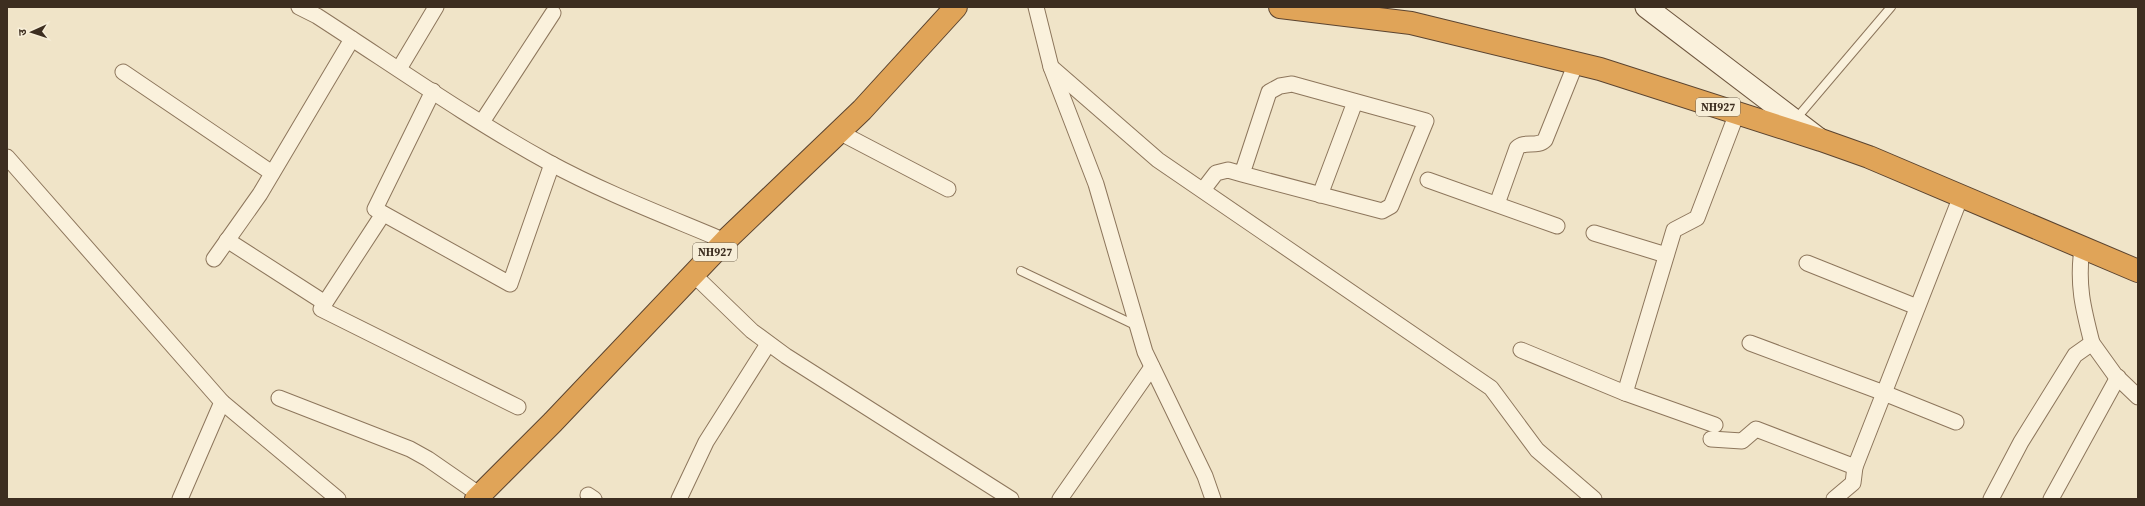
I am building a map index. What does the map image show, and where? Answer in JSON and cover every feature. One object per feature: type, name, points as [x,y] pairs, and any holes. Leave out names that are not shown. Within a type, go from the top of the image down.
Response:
[{"type":"highway","name":"NH927","points":[[478,497],[553,422],[725,241],[862,110],[956,7]]},
{"type":"highway","name":"NH927","points":[[1280,7],[1411,23],[1576,63],[1737,113],[1869,157],[2138,271]]},
{"type":"main road","points":[[1646,7],[1821,140]]},
{"type":"street","points":[[299,7],[482,122],[552,164],[616,196],[725,241]]},
{"type":"street","points":[[399,69],[436,7]]},
{"type":"street","points":[[1036,7],[1051,67],[1096,184],[1145,352],[1205,476],[1213,499]]},
{"type":"street","points":[[482,122],[553,13]]},
{"type":"street","points":[[214,259],[272,173],[352,39]]},
{"type":"street","points":[[1497,204],[1517,148],[1524,143],[1537,144],[1545,140],[1576,63]]},
{"type":"street","points":[[1051,67],[1158,160],[1491,388],[1537,450],[1594,499]]},
{"type":"street","points":[[123,72],[272,173]]},
{"type":"street","points":[[1203,190],[1216,172],[1228,170],[1242,174],[1320,195],[1382,211],[1391,206],[1426,121],[1292,84],[1280,86],[1269,92],[1242,174]]},
{"type":"street","points":[[433,91],[375,210],[510,284],[552,164]]},
{"type":"street","points":[[1320,195],[1355,102]]},
{"type":"street","points":[[1625,393],[1674,230],[1697,218],[1737,113]]},
{"type":"street","points":[[839,132],[948,189]]},
{"type":"street","points":[[7,157],[222,402],[338,499]]},
{"type":"street","points":[[1428,180],[1557,226]]},
{"type":"street","points":[[1834,499],[1852,483],[1855,467],[1961,196]]},
{"type":"street","points":[[383,214],[321,309],[518,406]]},
{"type":"street","points":[[1594,233],[1666,254]]},
{"type":"street","points":[[227,240],[325,304]]},
{"type":"street","points":[[2082,248],[2079,269],[2081,301],[2092,343],[2118,377],[2138,397]]},
{"type":"street","points":[[1806,263],[1917,307]]},
{"type":"street","points":[[694,275],[752,331],[768,344],[1011,499]]},
{"type":"street","points":[[1750,343],[1884,393],[1956,422]]},
{"type":"street","points":[[1991,499],[2021,442],[2075,355],[2092,343]]},
{"type":"street","points":[[679,499],[706,442],[768,344]]},
{"type":"street","points":[[1521,350],[1625,393],[1713,432],[1742,441],[1756,429],[1855,467]]},
{"type":"street","points":[[1060,499],[1152,367]]},
{"type":"street","points":[[2051,499],[2118,377]]},
{"type":"street","points":[[279,398],[410,449],[428,459],[478,497]]},
{"type":"street","points":[[180,499],[222,402]]},
{"type":"lane","points":[[1795,120],[1891,7]]},
{"type":"lane","points":[[1021,271],[1137,326]]}]
